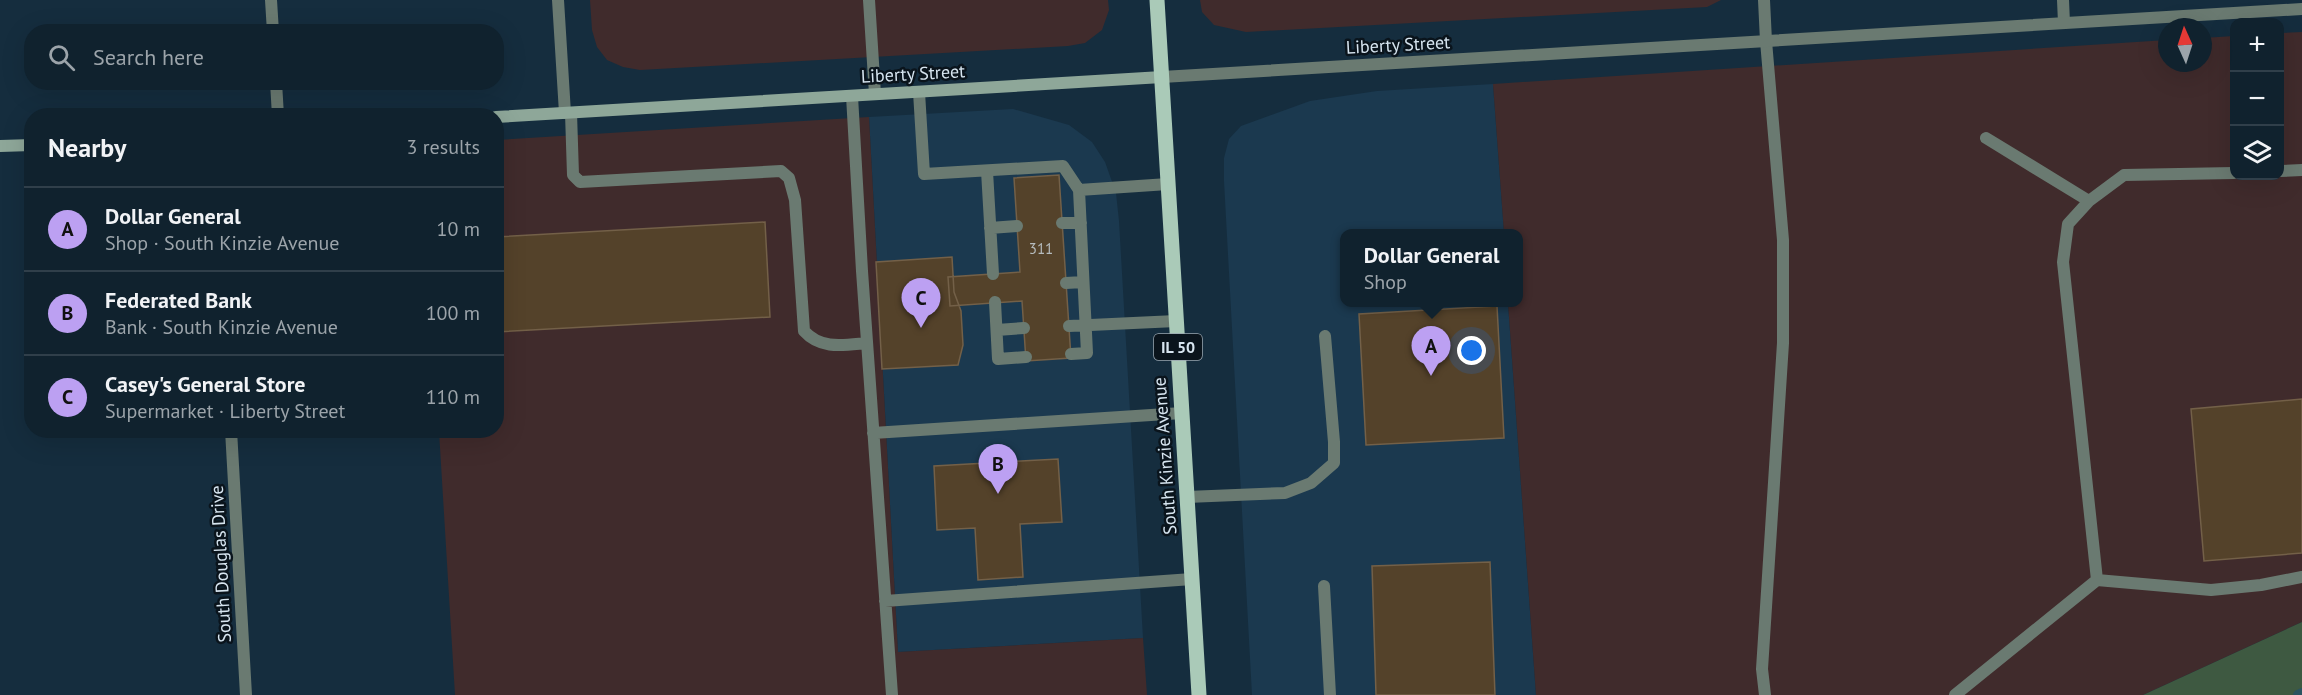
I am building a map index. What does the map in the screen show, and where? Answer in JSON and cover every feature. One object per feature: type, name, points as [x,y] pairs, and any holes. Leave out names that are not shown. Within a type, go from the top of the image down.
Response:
[{"type":"main road","name":"South Kinzie Avenue","points":[[1157,0],[1199,695]]},
{"type":"street","points":[[270,0],[272,24]]},
{"type":"street","points":[[558,0],[573,175],[580,182],[781,171],[789,178],[795,201],[804,331],[812,340],[830,345],[867,343]]},
{"type":"street","points":[[869,0],[875,94]]},
{"type":"street","points":[[1764,0],[1783,240],[1783,343],[1762,669],[1765,695]]},
{"type":"street","points":[[2063,0],[2064,23]]},
{"type":"street","name":"Liberty Street","points":[[504,117],[2302,9]]},
{"type":"street","points":[[276,90],[278,108]]},
{"type":"street","points":[[919,92],[924,174],[1063,166],[1079,190],[1088,353],[1071,354]]},
{"type":"street","points":[[852,96],[892,695]]},
{"type":"street","points":[[1986,138],[2089,201]]},
{"type":"street","points":[[0,146],[24,145]]},
{"type":"street","points":[[2284,171],[2302,170]]},
{"type":"street","points":[[987,171],[993,274]]},
{"type":"street","points":[[2097,580],[2063,262],[2068,224],[2089,201],[2124,175],[2230,173]]},
{"type":"street","points":[[1079,190],[1168,184]]},
{"type":"street","points":[[1062,223],[1081,223]]},
{"type":"street","points":[[990,228],[1017,226]]},
{"type":"street","points":[[1066,283],[1083,282]]},
{"type":"street","points":[[995,302],[998,358],[1026,357]]},
{"type":"street","points":[[1069,326],[1176,321]]},
{"type":"street","points":[[997,330],[1024,328]]},
{"type":"street","points":[[1187,497],[1286,493],[1311,483],[1334,463],[1325,336]]},
{"type":"street","points":[[873,433],[1182,413]]},
{"type":"street","name":"South Douglas Drive","points":[[231,438],[246,695]]},
{"type":"street","points":[[1954,695],[2097,580],[2211,590],[2261,585],[2302,577]]},
{"type":"street","points":[[885,601],[1192,579]]},
{"type":"street","points":[[1324,586],[1330,695]]},
{"type":"shaded area","points":[[590,0],[1108,0],[1109,10],[1102,30],[1085,43],[1068,46],[640,70],[623,67],[607,60],[597,47],[592,30]]},
{"type":"shaded area","points":[[1200,0],[1721,0],[1707,7],[1246,32],[1214,25],[1202,12]]},
{"type":"shaded area","points":[[2302,32],[2302,622],[2143,695],[1536,695],[1508,307],[1523,307],[1523,229],[1504,229],[1493,84],[2158,41],[2158,72],[2212,72],[2212,37],[2230,36],[2230,180],[2284,180],[2284,33]]},
{"type":"shaded area","points":[[1493,84],[1504,229],[1340,229],[1340,307],[1508,307],[1536,695],[1252,695],[1224,158],[1229,139],[1241,126],[1310,101],[1377,91]]},
{"type":"shaded area","points":[[1013,109],[1069,125],[1092,142],[1105,162],[1116,193],[1143,638],[898,652],[869,117]]},
{"type":"shaded area","points":[[869,117],[898,652],[1143,638],[1147,695],[455,695],[439,438],[504,438],[504,140]]},
{"type":"green space","points":[[2302,622],[2302,695],[2143,695]]},
{"type":"building","points":[[1059,175],[1071,358],[1026,361],[1022,301],[950,306],[948,277],[1020,272],[1014,178]]},
{"type":"building","points":[[765,222],[770,317],[504,332],[504,237]]},
{"type":"building","points":[[952,257],[954,292],[961,311],[963,345],[958,365],[882,369],[876,262]]},
{"type":"building","points":[[1497,307],[1504,438],[1366,445],[1359,314]]},
{"type":"building","points":[[2302,399],[2302,553],[2204,561],[2191,409]]},
{"type":"building","points":[[1058,459],[1062,522],[1020,524],[1023,577],[978,580],[975,528],[937,530],[934,466]]},
{"type":"building","points":[[1490,562],[1495,695],[1376,695],[1372,566]]},
{"type":"waterway","points":[[2298,695],[2302,693]]},
{"type":"place","name":"Casey's General Store","points":[[921,328]]},
{"type":"place","name":"Dollar General","points":[[1431,376]]},
{"type":"place","name":"Federated Bank","points":[[998,494]]}]
